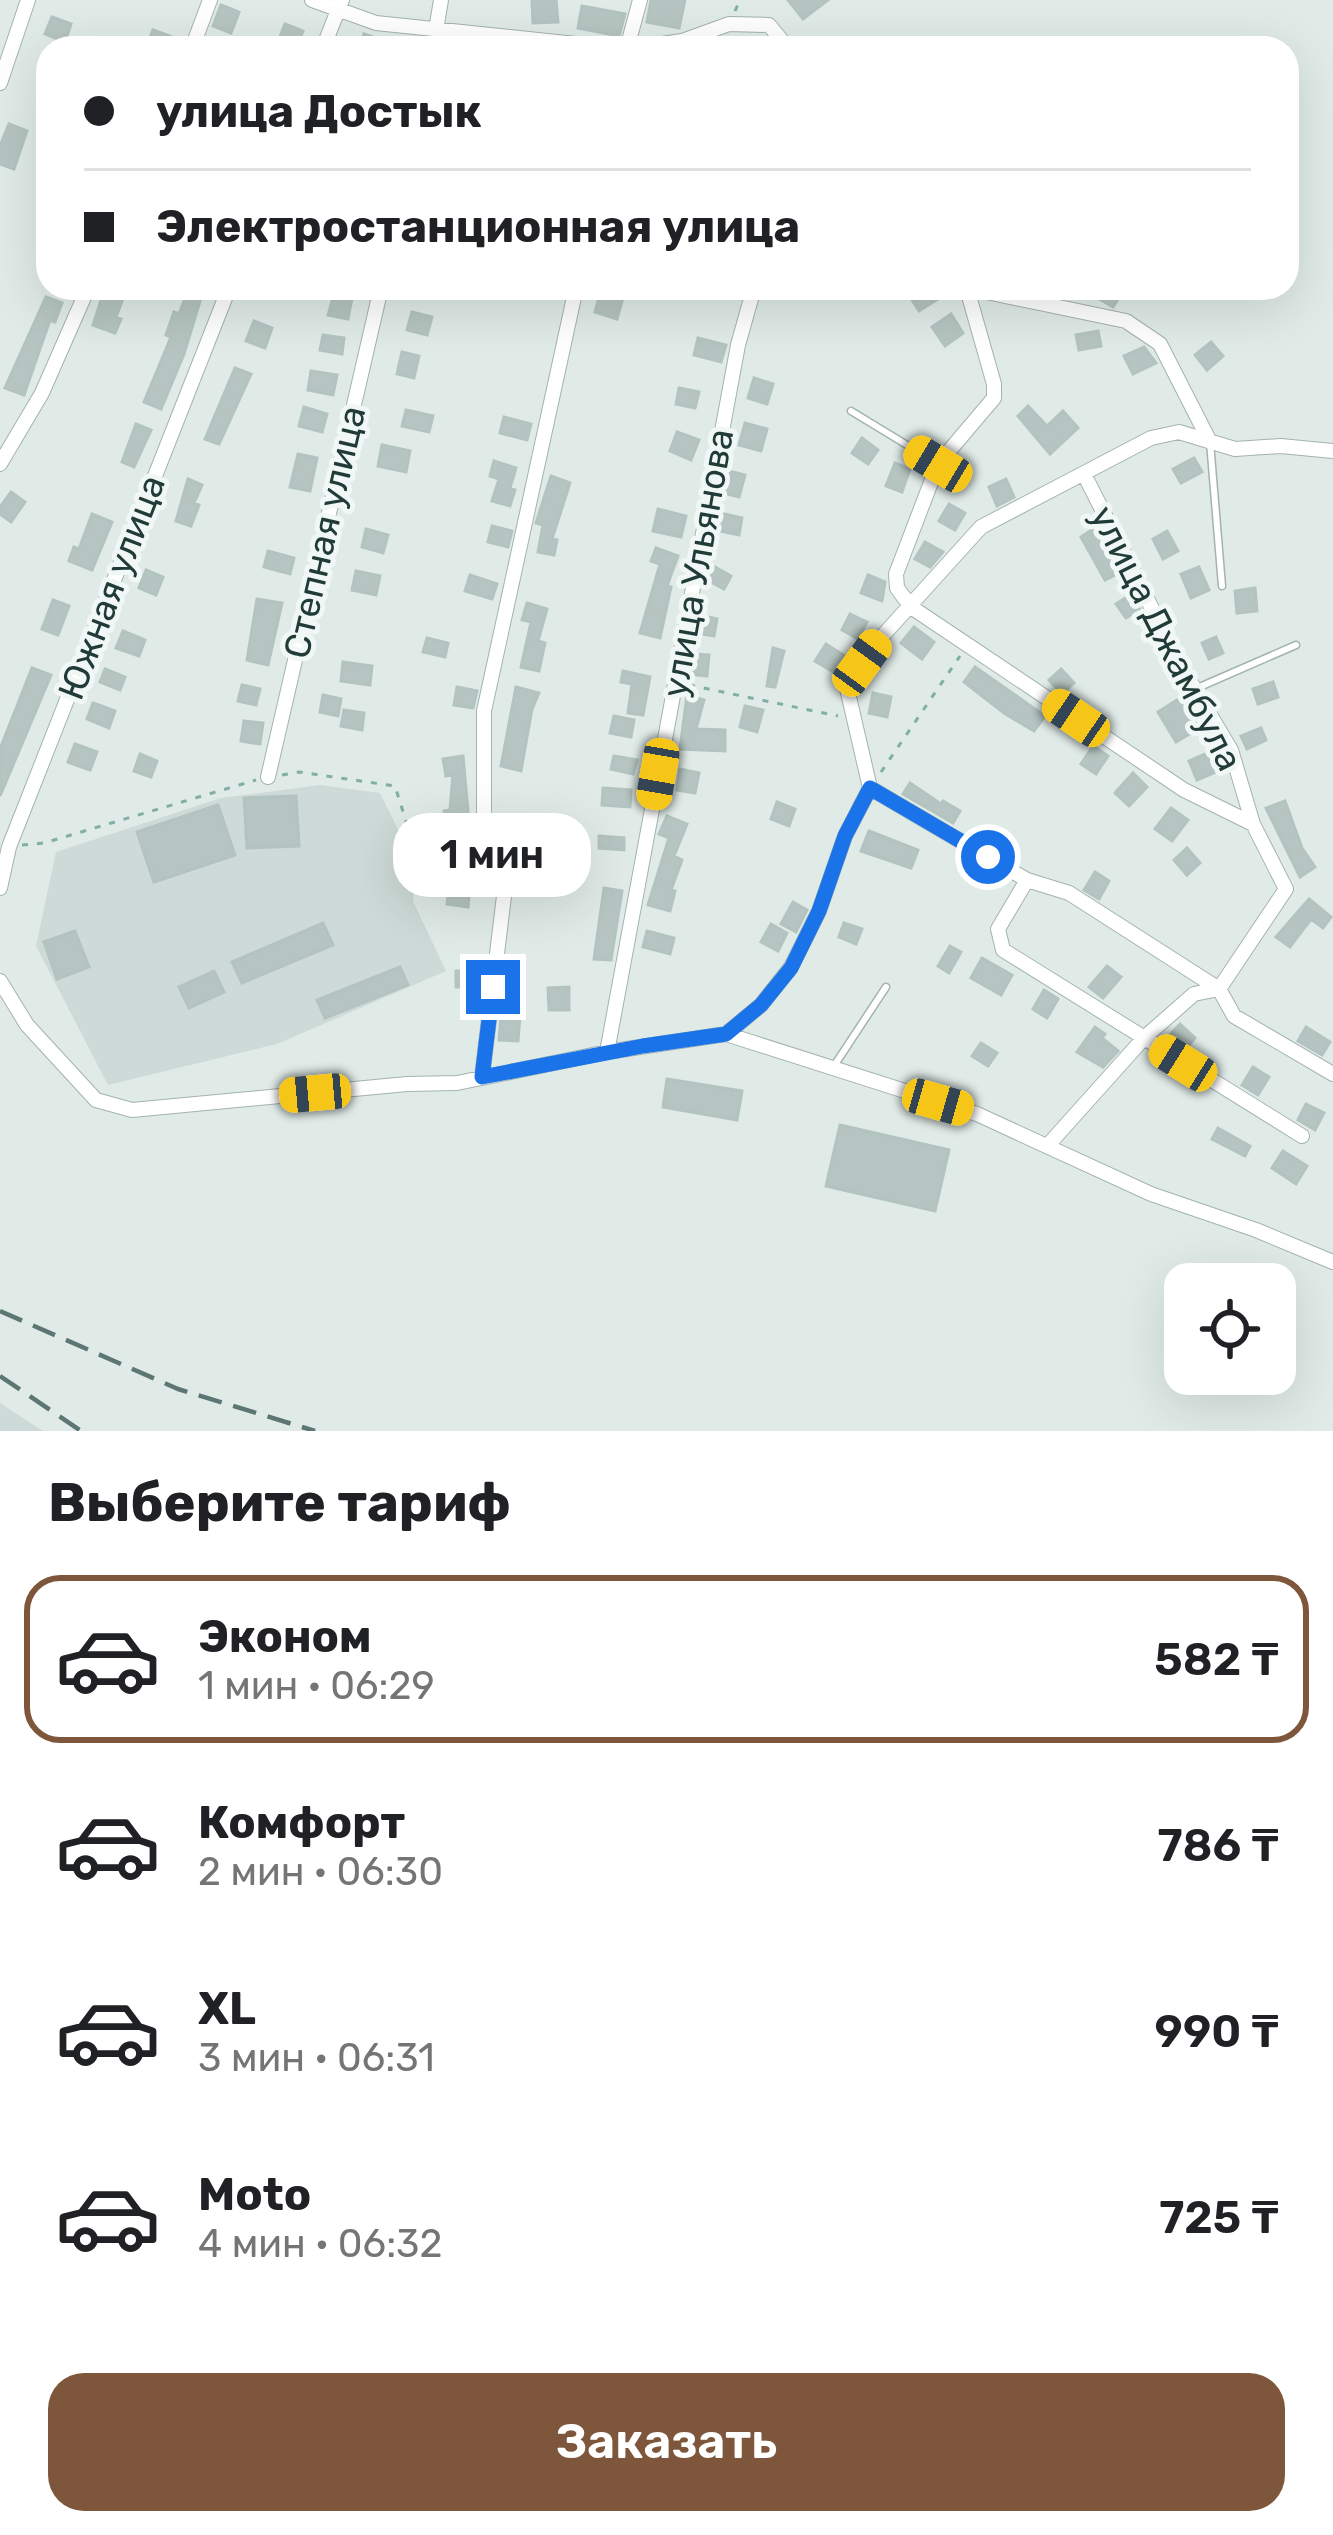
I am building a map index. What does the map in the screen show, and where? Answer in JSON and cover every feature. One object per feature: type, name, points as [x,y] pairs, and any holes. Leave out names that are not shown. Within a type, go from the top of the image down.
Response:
[{"type":"street","points":[[0,83],[28,0]]},
{"type":"street","points":[[196,36],[209,0]]},
{"type":"street","points":[[312,0],[340,5],[376,23],[480,36]]},
{"type":"street","points":[[435,36],[441,0]]},
{"type":"street","points":[[633,36],[640,0]]},
{"type":"street","points":[[328,36],[340,5]]},
{"type":"street","points":[[696,36],[729,24],[769,25],[778,36]]},
{"type":"street","points":[[0,464],[43,393],[83,300]]},
{"type":"street","name":"Южная улица","points":[[0,888],[10,847],[224,300]]},
{"type":"street","name":"Степная улица","points":[[268,777],[378,300]]},
{"type":"street","points":[[482,1077],[505,896],[484,812],[484,710],[573,300]]},
{"type":"street","name":"улица Ульянова","points":[[607,1052],[738,345],[751,300]]},
{"type":"street","points":[[970,300],[994,398],[938,464],[896,574],[897,588],[911,608],[1184,790],[1253,824]]},
{"type":"street","name":"улица Джамбула","points":[[1025,300],[1126,321],[1160,344],[1210,442]]},
{"type":"street","points":[[726,1034],[761,1005],[791,968],[819,911],[845,836],[870,788],[846,684],[877,642],[981,527],[1151,438],[1179,431],[1235,449],[1281,446],[1333,451]]},
{"type":"street","name":"улица Джамбула","points":[[1084,474],[1231,751],[1253,824],[1286,890],[1219,989]]},
{"type":"street","points":[[870,788],[1027,880],[1069,893],[1219,989],[1234,1016],[1333,1073]]},
{"type":"street","points":[[1027,880],[998,929],[1003,950],[1302,1136]]},
{"type":"street","points":[[0,981],[27,1025],[96,1100],[132,1110],[457,1083],[607,1052],[726,1034],[977,1114],[1151,1194],[1333,1262]]},
{"type":"street","points":[[1049,1144],[1144,1038],[1194,994],[1219,989]]},
{"type":"lane","points":[[851,411],[938,464]]},
{"type":"lane","name":"улица Джамбула","points":[[1210,442],[1222,586]]},
{"type":"lane","points":[[1195,689],[1296,645]]},
{"type":"lane","points":[[832,1069],[886,987]]},
{"type":"path","points":[[870,788],[968,645]]},
{"type":"path","points":[[676,682],[852,718]]},
{"type":"path","points":[[10,847],[44,843],[299,772],[395,786],[410,834],[436,868],[495,858]]},
{"type":"shaded area","points":[[320,785],[380,793],[415,864],[413,901],[446,971],[277,1044],[108,1085],[36,946],[56,852],[221,798]]},
{"type":"shaded area","points":[[0,1403],[43,1431],[0,1431]]},
{"type":"building","points":[[532,0],[556,0],[558,22],[533,23]]},
{"type":"building","points":[[651,0],[685,0],[679,28],[647,22]]},
{"type":"building","points":[[788,0],[828,0],[803,19]]},
{"type":"building","points":[[221,5],[239,12],[231,33],[213,26]]},
{"type":"building","points":[[582,6],[625,14],[619,36],[578,28]]},
{"type":"building","points":[[52,17],[71,24],[67,36],[45,34]]},
{"type":"building","points":[[285,24],[303,31],[301,36],[280,36]]},
{"type":"building","points":[[9,124],[27,131],[14,169],[0,164],[0,146]]},
{"type":"building","points":[[45,300],[62,303],[55,322],[50,320],[24,395],[5,388]]},
{"type":"building","points":[[101,300],[122,300],[115,333],[93,325]]},
{"type":"building","points":[[184,300],[200,300],[161,409],[144,402],[171,337],[166,335],[174,312],[179,314]]},
{"type":"building","points":[[332,300],[352,300],[348,319],[328,315]]},
{"type":"building","points":[[598,300],[622,301],[617,319],[595,312]]},
{"type":"building","points":[[912,300],[936,300],[919,311]]},
{"type":"building","points":[[412,312],[432,317],[427,335],[407,330]]},
{"type":"building","points":[[951,314],[963,333],[945,346],[932,327]]},
{"type":"building","points":[[254,321],[272,328],[265,348],[246,341]]},
{"type":"building","points":[[1098,331],[1101,346],[1079,350],[1076,335]]},
{"type":"building","points":[[323,335],[344,338],[342,354],[320,350]]},
{"type":"building","points":[[698,338],[726,345],[721,362],[694,355]]},
{"type":"building","points":[[1211,342],[1223,356],[1207,370],[1195,355]]},
{"type":"building","points":[[1144,347],[1156,363],[1133,374],[1124,356]]},
{"type":"building","points":[[402,352],[419,356],[414,378],[397,374]]},
{"type":"building","points":[[235,368],[251,374],[219,444],[205,439]]},
{"type":"building","points":[[311,371],[337,375],[333,395],[308,390]]},
{"type":"building","points":[[754,378],[773,384],[767,404],[748,398]]},
{"type":"building","points":[[679,388],[699,392],[695,408],[676,404]]},
{"type":"building","points":[[1028,406],[1047,426],[1063,411],[1078,428],[1050,454],[1018,416]]},
{"type":"building","points":[[304,407],[327,414],[322,432],[299,426]]},
{"type":"building","points":[[406,410],[433,416],[429,432],[402,426]]},
{"type":"building","points":[[504,417],[531,424],[527,440],[500,433]]},
{"type":"building","points":[[745,423],[767,429],[761,451],[739,445]]},
{"type":"building","points":[[136,424],[151,430],[134,467],[122,462]]},
{"type":"building","points":[[677,432],[699,440],[691,460],[670,451]]},
{"type":"building","points":[[862,438],[878,450],[868,464],[852,453]]},
{"type":"building","points":[[382,445],[410,451],[406,472],[378,466]]},
{"type":"building","points":[[298,454],[317,458],[310,491],[290,487]]},
{"type":"building","points":[[1194,458],[1202,472],[1181,483],[1173,469]]},
{"type":"building","points":[[494,461],[516,468],[510,506],[492,501],[499,479],[490,476]]},
{"type":"building","points":[[895,463],[910,469],[902,492],[886,486]]},
{"type":"building","points":[[729,471],[745,475],[739,497],[723,493]]},
{"type":"building","points":[[551,476],[570,483],[552,539],[557,540],[554,555],[538,552],[543,525],[536,523]]},
{"type":"building","points":[[188,479],[202,485],[191,526],[176,521]]},
{"type":"building","points":[[1006,479],[1014,497],[997,506],[989,487]]},
{"type":"building","points":[[11,492],[25,502],[11,522],[0,514],[0,507]]},
{"type":"building","points":[[949,504],[965,513],[955,530],[939,521]]},
{"type":"building","points":[[658,509],[686,516],[681,537],[653,531]]},
{"type":"building","points":[[720,513],[742,518],[739,535],[716,530]]},
{"type":"building","points":[[92,514],[112,522],[92,570],[69,561],[74,547],[79,549]]},
{"type":"building","points":[[492,526],[512,531],[508,547],[488,542]]},
{"type":"building","points":[[1098,526],[1121,572],[1105,580],[1081,537]]},
{"type":"building","points":[[366,529],[388,535],[383,553],[362,547]]},
{"type":"building","points":[[1167,531],[1178,551],[1163,559],[1153,539]]},
{"type":"building","points":[[925,542],[943,552],[930,567],[915,559]]},
{"type":"building","points":[[656,548],[678,556],[667,586],[671,587],[660,638],[640,633],[660,564],[651,561]]},
{"type":"building","points":[[268,551],[294,558],[290,574],[264,567]]},
{"type":"building","points":[[715,567],[731,576],[724,589],[707,580]]},
{"type":"building","points":[[1199,567],[1209,590],[1191,598],[1181,574]]},
{"type":"building","points":[[146,570],[163,577],[156,595],[139,588]]},
{"type":"building","points":[[356,571],[380,576],[376,595],[352,590]]},
{"type":"building","points":[[470,575],[497,584],[492,599],[465,591]]},
{"type":"building","points":[[868,575],[885,582],[882,601],[861,593]]},
{"type":"building","points":[[1255,588],[1257,611],[1237,613],[1235,591]]},
{"type":"building","points":[[1132,594],[1140,609],[1126,618],[1116,604]]},
{"type":"building","points":[[257,599],[282,603],[268,665],[247,660]]},
{"type":"building","points":[[53,600],[69,606],[58,635],[42,629]]},
{"type":"building","points":[[527,603],[547,609],[538,641],[545,643],[539,671],[521,667],[531,622],[522,620]]},
{"type":"building","points":[[850,614],[867,622],[858,639],[842,630]]},
{"type":"building","points":[[699,615],[717,619],[714,636],[696,633]]},
{"type":"building","points":[[914,627],[934,642],[922,659],[901,643]]},
{"type":"building","points":[[123,631],[145,640],[139,656],[116,648]]},
{"type":"building","points":[[1216,637],[1223,653],[1209,659],[1202,643]]},
{"type":"building","points":[[427,638],[448,643],[445,657],[423,652]]},
{"type":"building","points":[[826,644],[848,658],[838,675],[815,661]]},
{"type":"building","points":[[773,648],[784,651],[775,687],[767,686]]},
{"type":"building","points":[[692,654],[709,655],[707,676],[688,674]]},
{"type":"building","points":[[343,662],[372,666],[370,685],[341,681]]},
{"type":"building","points":[[975,667],[1045,716],[1034,731],[964,682]]},
{"type":"building","points":[[32,668],[51,675],[0,796],[0,749]]},
{"type":"building","points":[[105,669],[125,677],[120,690],[100,682]]},
{"type":"building","points":[[1061,669],[1074,683],[1062,694],[1049,680]]},
{"type":"building","points":[[623,671],[650,677],[643,715],[628,713],[632,684],[621,682]]},
{"type":"building","points":[[1273,682],[1278,697],[1258,704],[1253,689]]},
{"type":"building","points":[[242,685],[260,689],[256,705],[238,701]]},
{"type":"building","points":[[457,687],[477,691],[473,708],[454,705]]},
{"type":"building","points":[[516,687],[539,693],[521,771],[501,766]]},
{"type":"building","points":[[873,693],[891,697],[887,717],[869,713]]},
{"type":"building","points":[[323,695],[341,699],[338,716],[320,712]]},
{"type":"building","points":[[687,695],[704,700],[696,729],[725,730],[725,751],[680,749]]},
{"type":"building","points":[[1185,695],[1203,726],[1176,742],[1158,712]]},
{"type":"building","points":[[93,703],[115,711],[109,728],[87,719]]},
{"type":"building","points":[[745,706],[763,710],[757,732],[740,727]]},
{"type":"building","points":[[344,710],[364,713],[362,730],[341,726]]},
{"type":"building","points":[[614,716],[634,720],[631,737],[610,733]]},
{"type":"building","points":[[244,721],[263,723],[260,744],[241,741]]},
{"type":"building","points":[[1261,728],[1266,740],[1247,749],[1241,736]]},
{"type":"building","points":[[75,744],[97,752],[90,770],[68,762]]},
{"type":"building","points":[[1093,746],[1108,756],[1096,774],[1081,764]]},
{"type":"building","points":[[1210,752],[1218,771],[1197,780],[1189,761]]},
{"type":"building","points":[[140,754],[157,761],[151,777],[134,771]]},
{"type":"building","points":[[463,756],[470,833],[445,834],[444,811],[450,810],[453,774],[446,776],[443,759]]},
{"type":"building","points":[[614,756],[637,760],[633,774],[611,769]]},
{"type":"building","points":[[680,769],[699,773],[695,793],[677,790]]},
{"type":"building","points":[[1133,773],[1147,787],[1129,806],[1115,793]]},
{"type":"building","points":[[910,783],[960,811],[953,823],[903,794]]},
{"type":"building","points":[[603,788],[631,790],[630,807],[602,805]]},
{"type":"building","points":[[296,796],[299,846],[247,848],[244,798]]},
{"type":"building","points":[[1285,801],[1302,848],[1315,867],[1300,877],[1266,808]]},
{"type":"building","points":[[777,802],[795,809],[789,826],[771,819]]},
{"type":"building","points":[[218,805],[235,855],[154,882],[137,832]]},
{"type":"building","points":[[1171,808],[1188,820],[1172,841],[1155,829]]},
{"type":"building","points":[[667,816],[687,824],[674,856],[682,860],[671,890],[675,891],[670,911],[648,905],[669,838],[659,834]]},
{"type":"building","points":[[988,827],[1008,838],[1000,851],[980,840]]},
{"type":"building","points":[[869,831],[918,850],[911,868],[861,851]]},
{"type":"building","points":[[599,836],[624,838],[624,850],[599,848]]},
{"type":"building","points":[[1187,848],[1200,863],[1187,875],[1174,860]]},
{"type":"building","points":[[543,866],[552,887],[538,892],[530,872]]},
{"type":"building","points":[[1095,872],[1109,881],[1099,899],[1084,890]]},
{"type":"building","points":[[450,882],[470,884],[468,907],[447,904]]},
{"type":"building","points":[[604,888],[622,891],[611,960],[594,959]]},
{"type":"building","points":[[1309,899],[1331,917],[1323,928],[1311,919],[1290,947],[1276,937]]},
{"type":"building","points":[[793,902],[807,910],[796,932],[781,924]]},
{"type":"building","points":[[323,923],[333,945],[242,983],[232,962]]},
{"type":"building","points":[[844,923],[862,929],[856,944],[839,937]]},
{"type":"building","points":[[771,924],[787,933],[778,951],[761,942]]},
{"type":"building","points":[[75,931],[89,967],[57,979],[44,942]]},
{"type":"building","points":[[647,931],[674,938],[670,954],[643,947]]},
{"type":"building","points":[[950,946],[961,952],[949,973],[938,966]]},
{"type":"building","points":[[982,958],[1012,975],[1001,995],[971,978]]},
{"type":"building","points":[[1107,966],[1121,977],[1103,998],[1089,987]]},
{"type":"building","points":[[400,967],[408,985],[325,1018],[317,1000]]},
{"type":"building","points":[[214,971],[224,992],[189,1008],[179,987]]},
{"type":"building","points":[[456,971],[473,971],[474,987],[456,987]]},
{"type":"building","points":[[569,987],[569,1010],[549,1010],[548,988]]},
{"type":"building","points":[[1044,990],[1058,999],[1047,1018],[1033,1009]]},
{"type":"building","points":[[501,1015],[520,1016],[518,1041],[499,1040]]},
{"type":"building","points":[[1180,1024],[1195,1038],[1185,1050],[1167,1038]]},
{"type":"building","points":[[1095,1027],[1118,1051],[1103,1067],[1077,1052]]},
{"type":"building","points":[[1306,1027],[1330,1042],[1322,1055],[1298,1041]]},
{"type":"building","points":[[981,1043],[997,1053],[988,1066],[972,1056]]},
{"type":"building","points":[[1253,1067],[1269,1077],[1258,1095],[1242,1085]]},
{"type":"building","points":[[667,1079],[742,1091],[737,1120],[663,1107]]},
{"type":"building","points":[[1306,1104],[1324,1113],[1315,1130],[1298,1120]]},
{"type":"building","points":[[840,1125],[949,1150],[935,1211],[826,1186]]},
{"type":"building","points":[[1218,1128],[1250,1146],[1245,1156],[1212,1139]]},
{"type":"building","points":[[1283,1151],[1307,1166],[1296,1184],[1272,1168]]},
{"type":"railway","points":[[0,1311],[178,1389],[315,1431]]},
{"type":"railway","points":[[0,1376],[81,1431]]},
{"type":"route","points":[[493,987],[482,1077],[726,1034],[761,1005],[791,968],[819,911],[845,836],[870,788],[988,857]]}]
